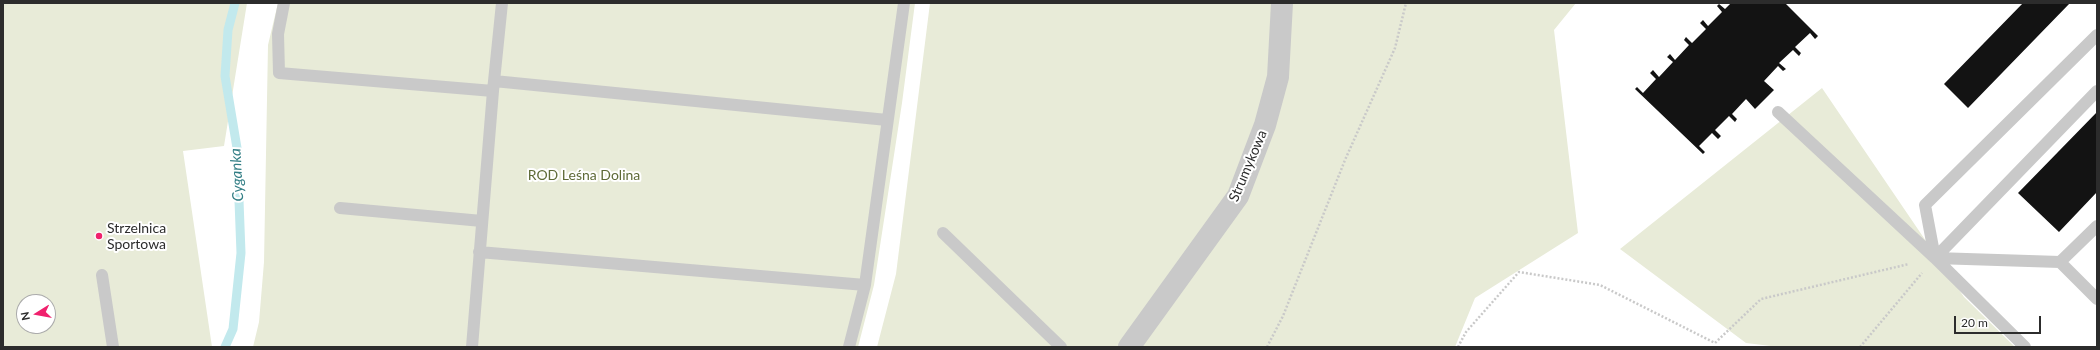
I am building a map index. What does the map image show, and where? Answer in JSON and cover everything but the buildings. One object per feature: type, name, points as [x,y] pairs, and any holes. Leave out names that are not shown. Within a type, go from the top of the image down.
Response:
[{"type":"street","name":"Strumykowa","points":[[1129,347],[1238,196],[1265,125],[1278,77],[1282,3]]},
{"type":"lane","points":[[284,3],[278,34],[279,73],[493,86],[888,120]]},
{"type":"lane","points":[[472,347],[493,86],[502,3]]},
{"type":"lane","points":[[849,347],[865,285],[904,3]]},
{"type":"lane","points":[[1935,258],[1925,204],[2097,35]]},
{"type":"lane","points":[[1935,258],[2097,91]]},
{"type":"lane","points":[[1778,112],[1935,258],[2025,347]]},
{"type":"lane","points":[[340,208],[482,221]]},
{"type":"lane","points":[[2060,262],[2097,226]]},
{"type":"lane","points":[[943,233],[1061,347]]},
{"type":"lane","points":[[479,252],[865,285]]},
{"type":"lane","points":[[1935,258],[2060,262],[2097,299]]},
{"type":"lane","points":[[102,275],[113,347]]},
{"type":"path","points":[[1267,347],[1283,316],[1345,160],[1395,48],[1406,3]]},
{"type":"path","points":[[1458,347],[1466,332],[1519,272],[1600,285],[1715,343],[1761,299],[1935,258]]},
{"type":"path","points":[[1860,347],[1935,258]]},
{"type":"green space","points":[[3,3],[247,3],[224,146],[183,151],[212,347],[3,347]]},
{"type":"green space","name":"ROD Leśna Dolina","points":[[278,3],[915,3],[902,103],[874,285],[858,347],[253,347],[259,322],[264,262],[268,45]]},
{"type":"green space","points":[[930,3],[1576,3],[1554,30],[1578,233],[1475,298],[1455,347],[877,347],[896,274]]},
{"type":"green space","points":[[1822,88],[1964,297],[2015,347],[1779,347],[1746,343],[1620,249]]},
{"type":"waterway","name":"Cyganka","points":[[225,347],[233,329],[241,253],[237,148],[225,76],[228,30],[235,3]]},
{"type":"place","name":"Strzelnica Sportowa","points":[[99,236]]}]
